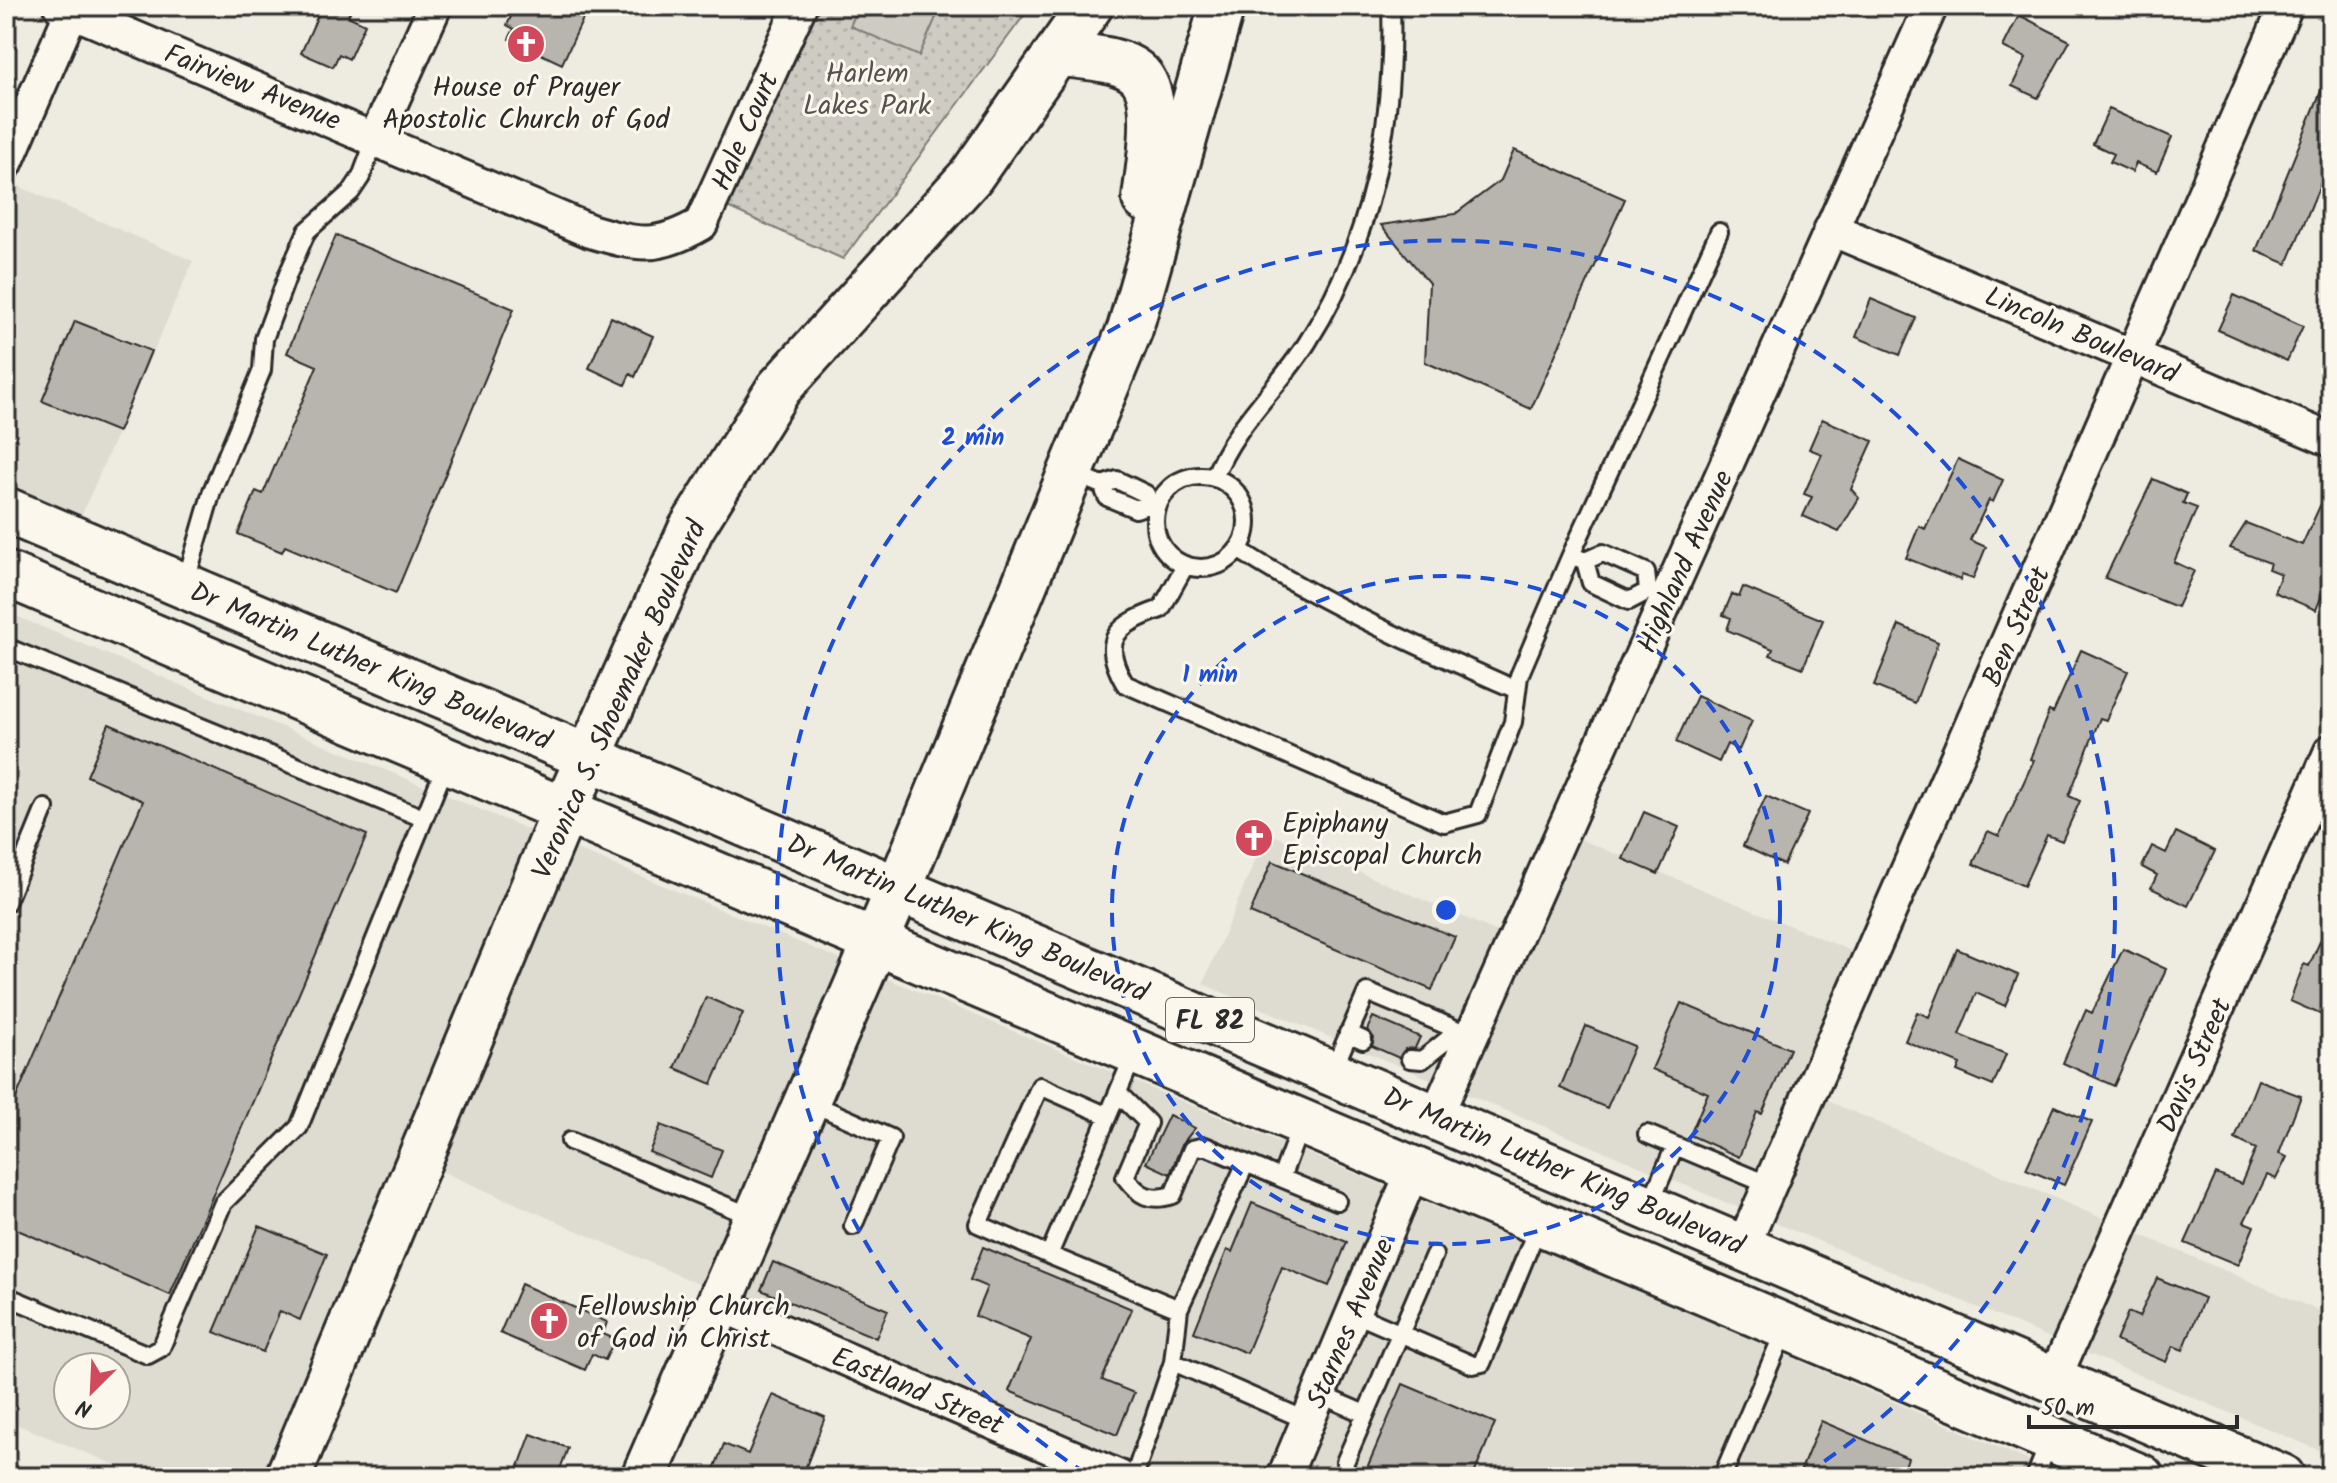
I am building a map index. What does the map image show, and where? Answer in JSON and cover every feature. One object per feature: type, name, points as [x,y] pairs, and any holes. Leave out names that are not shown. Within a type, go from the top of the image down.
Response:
[{"type":"main road","name":"Veronica S. Shoemaker Boulevard","points":[[288,1477],[565,810],[691,529],[779,388],[971,176],[1090,6]]},
{"type":"main road","points":[[644,1477],[875,941],[1086,479],[1222,6]]},
{"type":"main road","points":[[1057,53],[1117,64],[1137,72],[1147,88],[1153,128],[1130,329]]},
{"type":"main road","name":"Dr Martin Luther King Boulevard","points":[[17,522],[185,586],[899,888],[1348,1048],[1436,1116],[2282,1477]]},
{"type":"main road","name":"Dr Martin Luther King Boulevard","points":[[6,574],[1786,1325],[2043,1458],[2141,1477]]},
{"type":"main road","points":[[1347,1140],[1407,1134],[1436,1116]]},
{"type":"main road","points":[[1414,1168],[1458,1159],[1563,1199],[1603,1188]]},
{"type":"street","points":[[376,137],[435,6]]},
{"type":"street","name":"Hale Court","points":[[670,242],[701,224],[800,6]]},
{"type":"street","name":"Highland Avenue","points":[[1436,1116],[1465,1033],[1657,595],[1831,229],[1931,6]]},
{"type":"street","name":"Ben Street","points":[[1743,1246],[2286,6]]},
{"type":"street","points":[[6,163],[69,8]]},
{"type":"street","name":"Fairview Avenue","points":[[69,8],[590,231],[630,242],[670,242]]},
{"type":"street","name":"Lincoln Boulevard","points":[[1831,229],[2331,440]]},
{"type":"street","name":"Davis Street","points":[[2054,1379],[2331,751]]},
{"type":"street","name":"Starnes Avenue","points":[[1284,1477],[1414,1168]]},
{"type":"street","name":"Eastland Street","points":[[717,1303],[1119,1477]]},
{"type":"lane","points":[[1214,478],[1226,447],[1307,344],[1347,268],[1371,203],[1389,107],[1391,6]]},
{"type":"lane","points":[[185,586],[212,491],[262,370],[264,339],[288,274],[307,231],[351,192],[361,177],[376,137]]},
{"type":"lane","points":[[1185,566],[1161,609],[1125,621],[1113,639],[1113,663],[1125,684],[1444,823],[1478,814],[1513,722],[1519,676],[1578,558],[1719,232]]},
{"type":"lane","points":[[1086,479],[1107,497],[1136,509],[1154,506],[1170,487],[1183,479],[1214,478],[1227,484],[1245,507],[1248,522],[1239,550],[1214,567],[1185,566],[1160,545],[1155,531],[1154,506]]},
{"type":"lane","points":[[1239,550],[1294,585],[1401,639],[1517,690]]},
{"type":"lane","points":[[1603,553],[1646,572],[1657,595],[1629,601],[1603,589],[1591,583],[1578,558],[1603,553]]},
{"type":"lane","points":[[6,647],[423,818]]},
{"type":"lane","points":[[6,1296],[148,1355],[161,1348],[223,1203],[299,1127],[447,760]]},
{"type":"lane","points":[[6,903],[45,808]]},
{"type":"lane","points":[[1348,1048],[1367,992],[1465,1033]]},
{"type":"lane","points":[[1410,1059],[1422,1060],[1465,1033]]},
{"type":"lane","points":[[1049,1255],[1135,1051]]},
{"type":"lane","points":[[1108,1116],[1040,1086],[978,1224],[1179,1309]]},
{"type":"lane","points":[[1118,1093],[1148,1123],[1125,1177],[1137,1193],[1157,1200],[1173,1195],[1192,1149],[1205,1146],[1337,1201]]},
{"type":"lane","points":[[805,1100],[891,1138],[853,1226]]},
{"type":"lane","points":[[1281,1178],[1302,1120]]},
{"type":"lane","points":[[1647,1134],[1769,1185]]},
{"type":"lane","points":[[570,1141],[754,1218]]},
{"type":"lane","points":[[1649,1206],[1675,1146]]},
{"type":"lane","points":[[1134,1477],[1173,1362],[1179,1309],[1245,1165]]},
{"type":"lane","points":[[1353,1313],[1473,1365],[1482,1363],[1540,1221]]},
{"type":"lane","points":[[1345,1462],[1434,1255]]},
{"type":"lane","points":[[1722,1477],[1786,1325]]},
{"type":"lane","points":[[1173,1362],[1314,1408],[1365,1414]]},
{"type":"shaded area","points":[[6,181],[193,261],[81,516],[6,485]]},
{"type":"shaded area","points":[[6,612],[539,834],[269,1477],[145,1477],[6,1420]]},
{"type":"shaded area","points":[[1550,827],[1854,952],[1795,1087],[2331,1316],[2331,1455],[1203,984],[1267,832],[1502,934]]},
{"type":"shaded area","points":[[566,845],[849,963],[708,1288],[432,1167]]},
{"type":"shaded area","points":[[876,974],[1674,1306],[2066,1477],[1141,1477],[735,1299]]},
{"type":"green space","name":"Harlem Lakes Park","points":[[812,6],[1031,6],[843,259],[725,206]]},
{"type":"green space","points":[[859,6],[941,6],[919,56],[850,26]]},
{"type":"building","points":[[322,6],[353,6],[348,16],[365,24],[349,59],[339,54],[333,67],[301,53]]},
{"type":"building","points":[[516,6],[589,6],[562,64],[509,39],[514,29],[507,25]]},
{"type":"building","points":[[2019,15],[2070,41],[2038,98],[2012,86],[2026,58],[2003,47]]},
{"type":"building","points":[[2330,69],[2331,175],[2325,173],[2287,264],[2256,251]]},
{"type":"building","points":[[2109,109],[2172,137],[2157,172],[2136,163],[2132,172],[2110,162],[2114,154],[2093,144]]},
{"type":"building","points":[[1514,150],[1625,199],[1531,409],[1425,362],[1429,283],[1381,225],[1455,214],[1501,180]]},
{"type":"building","points":[[336,235],[514,309],[396,593],[285,546],[282,552],[238,534],[256,491],[263,494],[317,366],[287,353]]},
{"type":"building","points":[[2234,295],[2303,326],[2287,361],[2218,330]]},
{"type":"building","points":[[1871,299],[1916,318],[1900,355],[1856,337]]},
{"type":"building","points":[[611,317],[653,336],[635,377],[630,374],[625,385],[589,368]]},
{"type":"building","points":[[75,321],[151,351],[118,432],[42,401]]},
{"type":"building","points":[[1822,419],[1873,441],[1851,489],[1859,498],[1839,532],[1803,516],[1812,497],[1804,494],[1822,454],[1809,449]]},
{"type":"building","points":[[1958,459],[2003,480],[1993,502],[1989,500],[1970,540],[1986,547],[1973,579],[1962,575],[1960,580],[1906,558],[1919,526],[1925,529]]},
{"type":"building","points":[[2153,479],[2187,494],[2183,503],[2197,508],[2174,562],[2194,571],[2177,607],[2105,578]]},
{"type":"building","points":[[2331,482],[2331,599],[2322,595],[2316,610],[2274,592],[2281,574],[2268,569],[2270,563],[2230,548],[2246,523],[2302,545]]},
{"type":"building","points":[[1743,587],[1823,620],[1803,668],[1770,655],[1773,649],[1727,630],[1731,618],[1723,615],[1732,594],[1739,597]]},
{"type":"building","points":[[1899,625],[1938,642],[1915,703],[1874,686]]},
{"type":"building","points":[[2081,650],[2128,671],[2106,720],[2100,718],[2069,796],[2080,801],[2062,841],[2047,835],[2024,886],[1973,864],[1988,831],[1999,836],[2034,760],[2030,759],[2049,711],[2053,713]]},
{"type":"building","points":[[1697,696],[1752,721],[1739,750],[1727,744],[1719,762],[1676,742]]},
{"type":"building","points":[[109,724],[367,835],[170,1295],[6,1225],[6,1121],[143,801],[87,776]]},
{"type":"building","points":[[1766,796],[1808,814],[1784,865],[1743,846]]},
{"type":"building","points":[[1644,812],[1679,827],[1658,874],[1623,859]]},
{"type":"building","points":[[2176,832],[2215,851],[2188,906],[2151,888],[2157,875],[2142,867],[2152,846],[2166,853]]},
{"type":"building","points":[[1272,861],[1455,937],[1432,990],[1250,913]]},
{"type":"building","points":[[2331,917],[2331,1019],[2290,1001],[2304,964],[2309,966]]},
{"type":"building","points":[[1957,949],[2018,975],[2005,1006],[1976,993],[1959,1035],[2006,1054],[1993,1086],[1957,1071],[1960,1064],[1905,1041],[1917,1012],[1929,1017]]},
{"type":"building","points":[[2123,949],[2166,969],[2114,1086],[2063,1063],[2086,1010],[2092,1013]]},
{"type":"building","points":[[706,997],[743,1013],[712,1084],[675,1068]]},
{"type":"building","points":[[1681,1003],[1790,1049],[1762,1114],[1757,1112],[1739,1157],[1690,1135],[1708,1093],[1652,1069]]},
{"type":"building","points":[[1373,1017],[1420,1037],[1415,1048],[1405,1049],[1399,1058],[1372,1046],[1374,1038],[1367,1030]]},
{"type":"building","points":[[1586,1026],[1634,1046],[1607,1108],[1560,1088]]},
{"type":"building","points":[[2258,1080],[2301,1096],[2279,1154],[2287,1157],[2276,1179],[2267,1175],[2244,1222],[2254,1226],[2238,1265],[2185,1243],[2216,1174],[2241,1184],[2256,1149],[2235,1139]]},
{"type":"building","points":[[2054,1106],[2092,1122],[2064,1185],[2026,1169]]},
{"type":"building","points":[[1169,1115],[1195,1128],[1182,1144],[1170,1174],[1146,1163]]},
{"type":"building","points":[[661,1125],[722,1150],[711,1178],[649,1152]]},
{"type":"building","points":[[1252,1203],[1347,1242],[1329,1286],[1282,1267],[1247,1353],[1194,1332],[1227,1250],[1232,1252]]},
{"type":"building","points":[[259,1226],[327,1254],[300,1320],[280,1311],[263,1352],[214,1332]]},
{"type":"building","points":[[983,1247],[1132,1309],[1102,1380],[1134,1393],[1117,1435],[1009,1391],[1031,1339],[975,1316],[987,1287],[970,1280]]},
{"type":"building","points":[[773,1262],[888,1310],[876,1338],[761,1290]]},
{"type":"building","points":[[2157,1278],[2204,1298],[2183,1350],[2173,1346],[2166,1362],[2116,1341],[2128,1312],[2139,1317]]},
{"type":"building","points":[[521,1284],[607,1322],[603,1334],[615,1339],[605,1360],[592,1354],[585,1370],[500,1333]]},
{"type":"building","points":[[1403,1384],[1495,1423],[1473,1477],[1363,1477]]},
{"type":"building","points":[[773,1395],[825,1417],[802,1477],[711,1477],[724,1444],[748,1454]]},
{"type":"building","points":[[1821,1421],[1908,1458],[1901,1477],[1798,1477]]},
{"type":"building","points":[[531,1434],[568,1448],[557,1477],[515,1477]]},
{"type":"place","name":"House of Prayer Apostolic Church of God","points":[[526,44]]},
{"type":"place","name":"Epiphany Episcopal Church","points":[[1254,838]]},
{"type":"place","name":"Fellowship Church of God in Christ","points":[[549,1321]]}]
